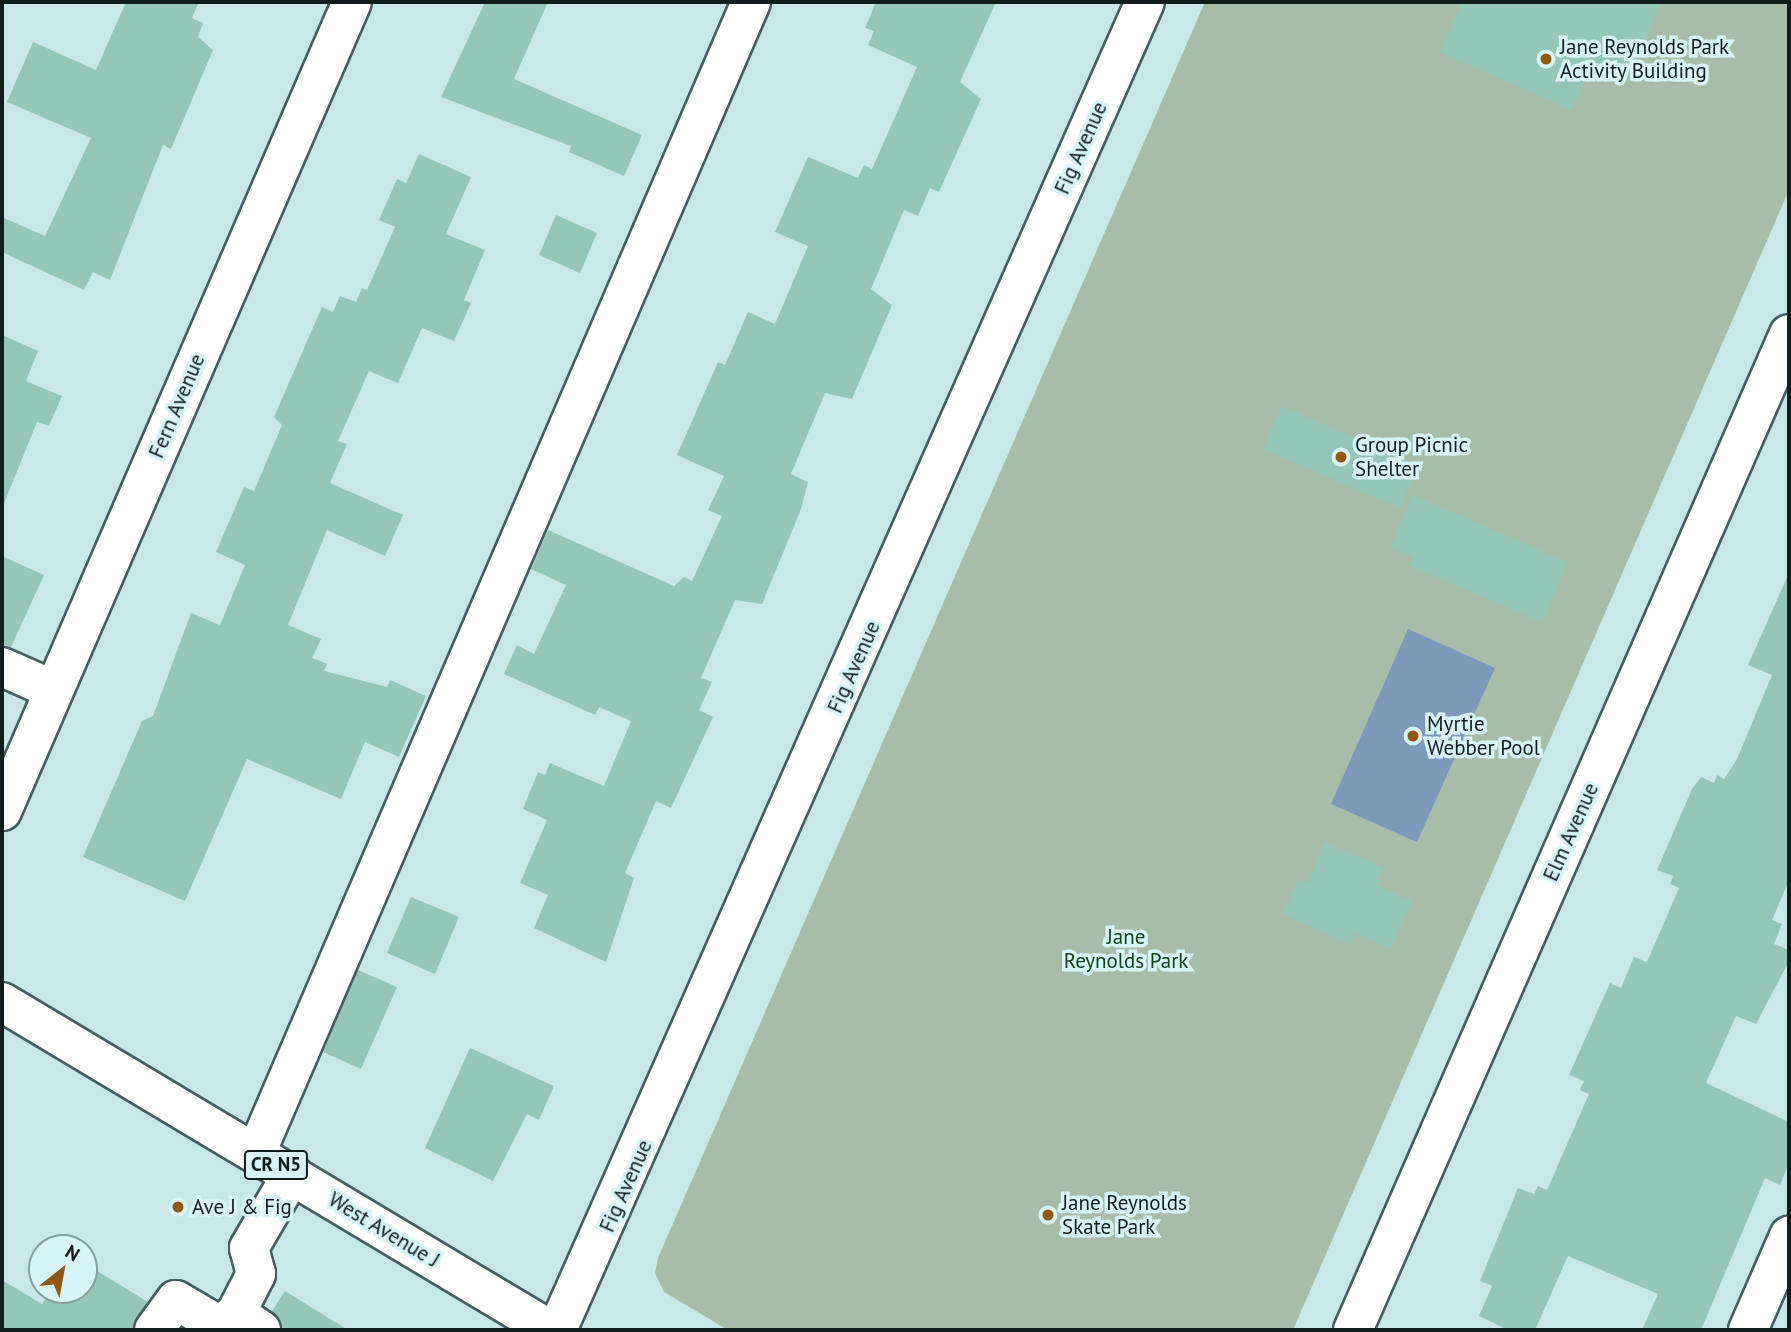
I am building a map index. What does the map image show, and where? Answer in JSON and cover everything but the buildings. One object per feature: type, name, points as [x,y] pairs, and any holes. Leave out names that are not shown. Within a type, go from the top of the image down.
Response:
[{"type":"street","name":"Fern Avenue","points":[[4,797],[54,690],[352,2]]},
{"type":"street","points":[[256,1153],[751,2]]},
{"type":"street","name":"Fig Avenue","points":[[558,1330],[1146,2]]},
{"type":"street","name":"Elm Avenue","points":[[1353,1330],[1789,334]]},
{"type":"street","points":[[2,667],[54,690]]},
{"type":"street","name":"West Avenue J","points":[[2,1002],[550,1330]]},
{"type":"street","points":[[154,1330],[176,1300],[220,1326],[248,1322],[256,1274],[249,1248],[292,1174]]},
{"type":"street","points":[[1748,1330],[1789,1236]]},
{"type":"green space","name":"Jane Reynolds Park","points":[[1205,2],[1789,2],[1789,190],[1293,1330],[728,1330],[664,1292],[655,1273],[658,1258]]},
{"type":"water","name":"Myrtie Webber Pool","points":[[1408,629],[1495,668],[1417,842],[1331,804]]},
{"type":"place","name":"Jane Reynolds Park Activity Building","points":[[1546,59]]},
{"type":"place","name":"Group Picnic Shelter","points":[[1341,457]]},
{"type":"place","name":"Myrtie Webber Pool","points":[[1413,736]]},
{"type":"place","name":"Ave J & Fig","points":[[178,1207]]},
{"type":"place","name":"Jane Reynolds Skate Park","points":[[1048,1215]]}]
